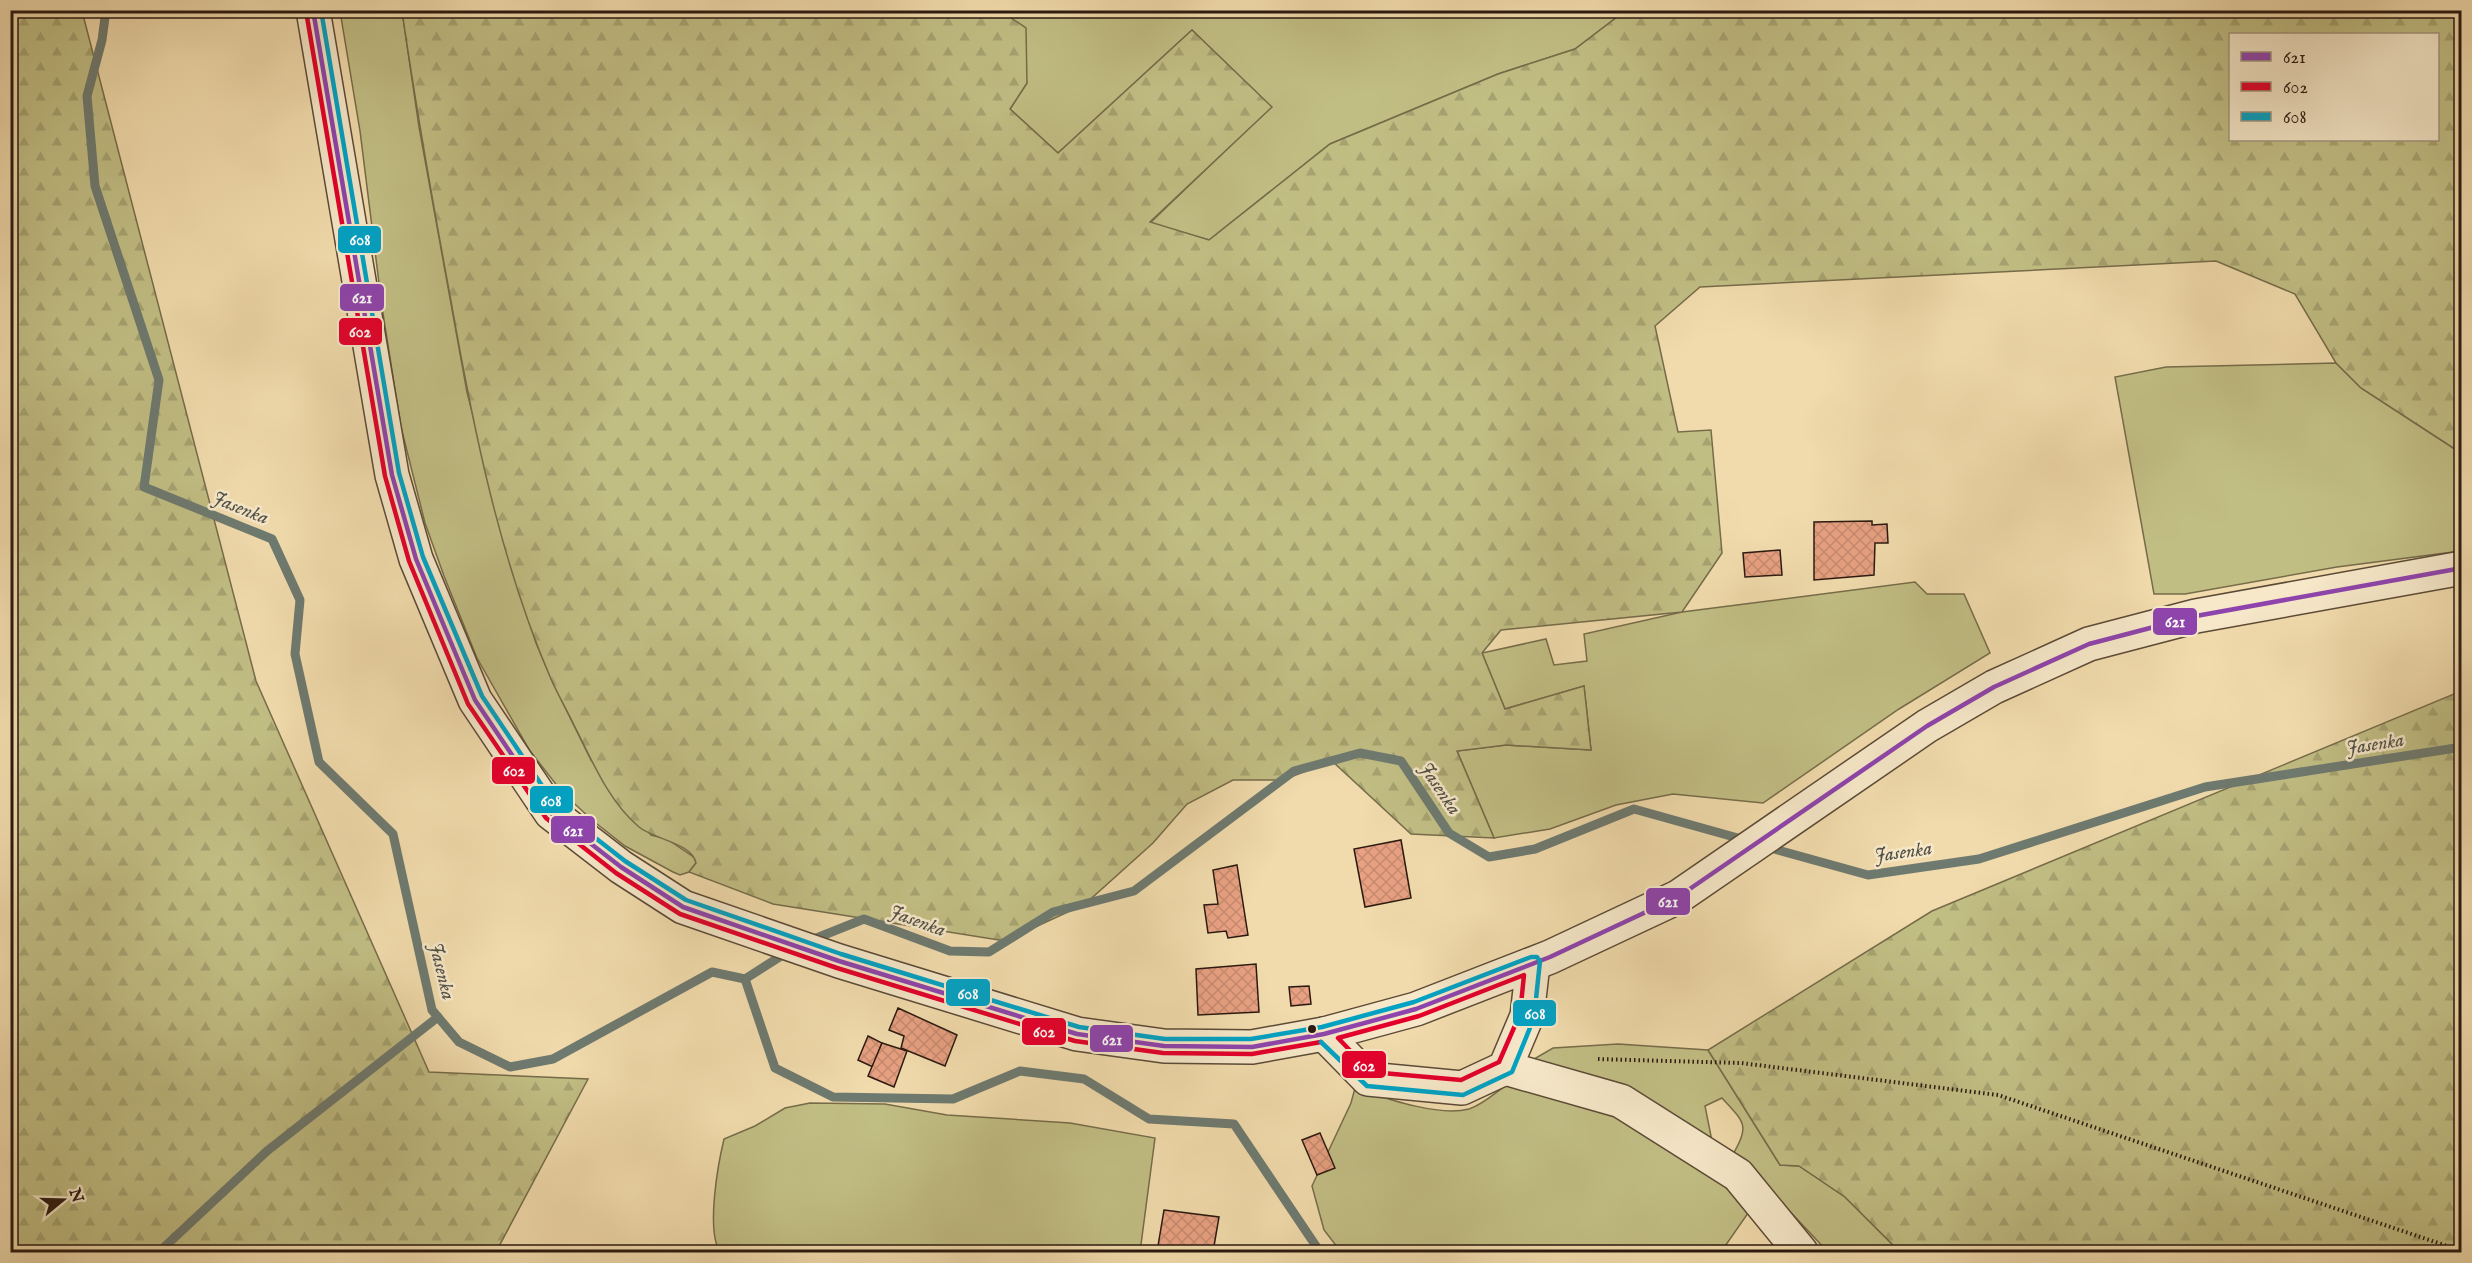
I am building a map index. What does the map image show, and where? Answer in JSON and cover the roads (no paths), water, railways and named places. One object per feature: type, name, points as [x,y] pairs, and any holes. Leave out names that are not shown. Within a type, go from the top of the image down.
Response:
[{"type":"street","points":[[314,10],[392,474],[416,559],[475,700],[550,813],[621,867],[683,907],[839,961],[1077,1034],[1164,1046],[1252,1047],[1324,1034],[1416,1009],[1533,964],[1678,897],[1927,726],[1994,687],[2089,644],[2196,616],[2462,568]]},
{"type":"street","points":[[1505,1068],[1527,1016],[1533,964]]},
{"type":"street","points":[[1324,1034],[1368,1079],[1462,1088],[1505,1068],[1621,1101],[1738,1175],[1801,1252]]},
{"type":"waterway","name":"Jasenka","points":[[106,10],[102,40],[87,96],[95,186],[159,380],[144,487],[272,539],[300,600],[295,654],[319,762],[393,834],[432,1010],[459,1042],[510,1067],[553,1059],[712,972],[745,979],[789,951]]},
{"type":"waterway","name":"Jasenka","points":[[1767,847],[1868,875],[1979,859],[2205,787],[2462,747]]},
{"type":"waterway","name":"Jasenka","points":[[809,941],[864,919],[950,951],[989,952],[1053,912],[1134,891],[1294,771],[1360,753],[1401,761],[1449,833],[1489,857],[1535,849],[1634,809],[1745,840]]},
{"type":"waterway","points":[[745,979],[775,1068],[833,1097],[953,1099],[1020,1071],[1084,1079],[1149,1119],[1234,1124],[1320,1252]]},
{"type":"waterway","points":[[159,1252],[267,1151],[438,1017]]}]
